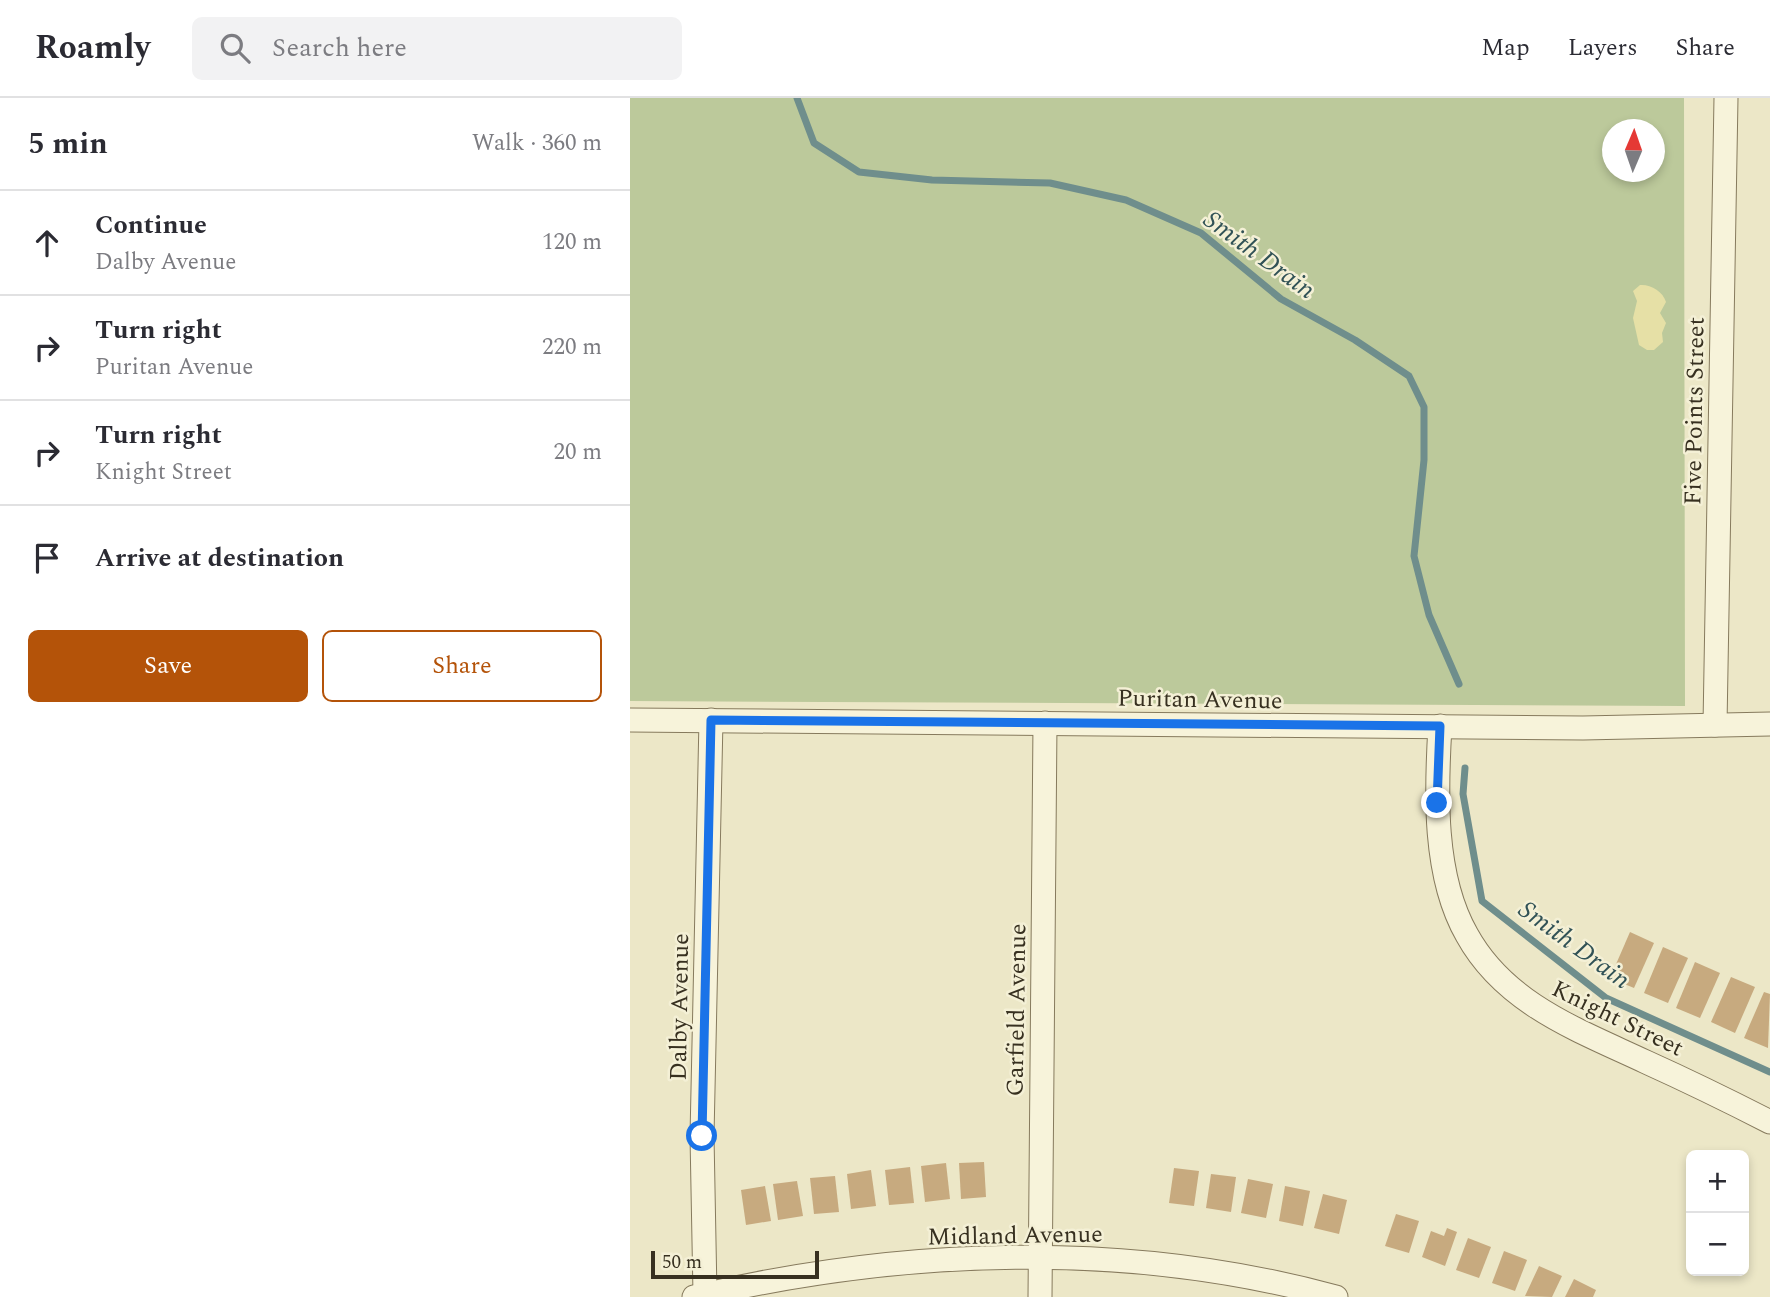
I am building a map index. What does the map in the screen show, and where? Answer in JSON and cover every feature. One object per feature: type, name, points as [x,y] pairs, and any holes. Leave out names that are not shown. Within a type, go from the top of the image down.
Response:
[{"type":"street","name":"Five Points Street","points":[[1715,725],[1726,98]]},
{"type":"street","name":"Puritan Avenue","points":[[630,720],[1583,728],[1770,724]]},
{"type":"street","name":"Dalby Avenue","points":[[699,1296],[711,720]]},
{"type":"street","name":"Garfield Avenue","points":[[1040,1297],[1045,723]]},
{"type":"street","name":"Knight Street","points":[[1440,726],[1437,803],[1442,849],[1455,909],[1480,957],[1527,1002],[1554,1019],[1770,1122]]},
{"type":"street","name":"Midland Avenue","points":[[699,1296],[788,1277],[870,1266],[1040,1256],[1155,1262],[1206,1269],[1336,1297]]},
{"type":"green space","points":[[630,98],[1684,98],[1685,706],[630,701]]},
{"type":"sand","points":[[1640,285],[1656,289],[1666,302],[1660,313],[1666,323],[1662,333],[1663,342],[1654,350],[1647,350],[1639,345],[1633,318],[1637,301],[1633,291]]},
{"type":"building","points":[[1630,932],[1654,943],[1634,988],[1610,978]]},
{"type":"building","points":[[1663,947],[1688,958],[1668,1003],[1644,993]]},
{"type":"building","points":[[1695,962],[1720,973],[1700,1018],[1676,1008]]},
{"type":"building","points":[[1731,977],[1755,987],[1735,1033],[1711,1022]]},
{"type":"building","points":[[1764,992],[1770,994],[1768,1048],[1744,1038]]},
{"type":"building","points":[[984,1162],[986,1197],[961,1199],[959,1163]]},
{"type":"building","points":[[946,1163],[950,1199],[925,1202],[921,1166]]},
{"type":"building","points":[[910,1167],[914,1203],[889,1205],[885,1170]]},
{"type":"building","points":[[1174,1168],[1199,1171],[1194,1206],[1169,1203]]},
{"type":"building","points":[[871,1170],[876,1206],[851,1209],[847,1174]]},
{"type":"building","points":[[1211,1174],[1236,1177],[1231,1212],[1206,1208]]},
{"type":"building","points":[[835,1176],[839,1212],[814,1214],[810,1178]]},
{"type":"building","points":[[1248,1179],[1273,1184],[1266,1218],[1241,1213]]},
{"type":"building","points":[[797,1181],[803,1216],[778,1220],[773,1184]]},
{"type":"building","points":[[765,1186],[771,1221],[746,1225],[741,1190]]},
{"type":"building","points":[[1285,1186],[1310,1191],[1303,1226],[1279,1221]]},
{"type":"building","points":[[1323,1194],[1347,1200],[1339,1234],[1314,1228]]},
{"type":"building","points":[[1396,1214],[1419,1221],[1409,1253],[1385,1246]]},
{"type":"building","points":[[1447,1228],[1457,1232],[1445,1266],[1422,1257],[1431,1231],[1444,1236]]},
{"type":"building","points":[[1468,1238],[1491,1247],[1479,1278],[1456,1270]]},
{"type":"building","points":[[1504,1251],[1527,1260],[1515,1291],[1492,1283]]},
{"type":"building","points":[[1539,1266],[1562,1276],[1552,1297],[1525,1296]]},
{"type":"building","points":[[1574,1279],[1596,1290],[1593,1297],[1565,1297]]},
{"type":"waterway","name":"Smith Drain","points":[[797,98],[814,143],[859,172],[932,180],[1050,183],[1126,200],[1201,233],[1281,299],[1355,340],[1409,376],[1424,407],[1424,460],[1414,556],[1429,615],[1459,684]]},
{"type":"waterway","name":"Smith Drain","points":[[1465,768],[1463,794],[1482,901],[1606,998],[1770,1072]]},
{"type":"route","points":[[702,1136],[711,720],[1440,726],[1437,803]]}]
